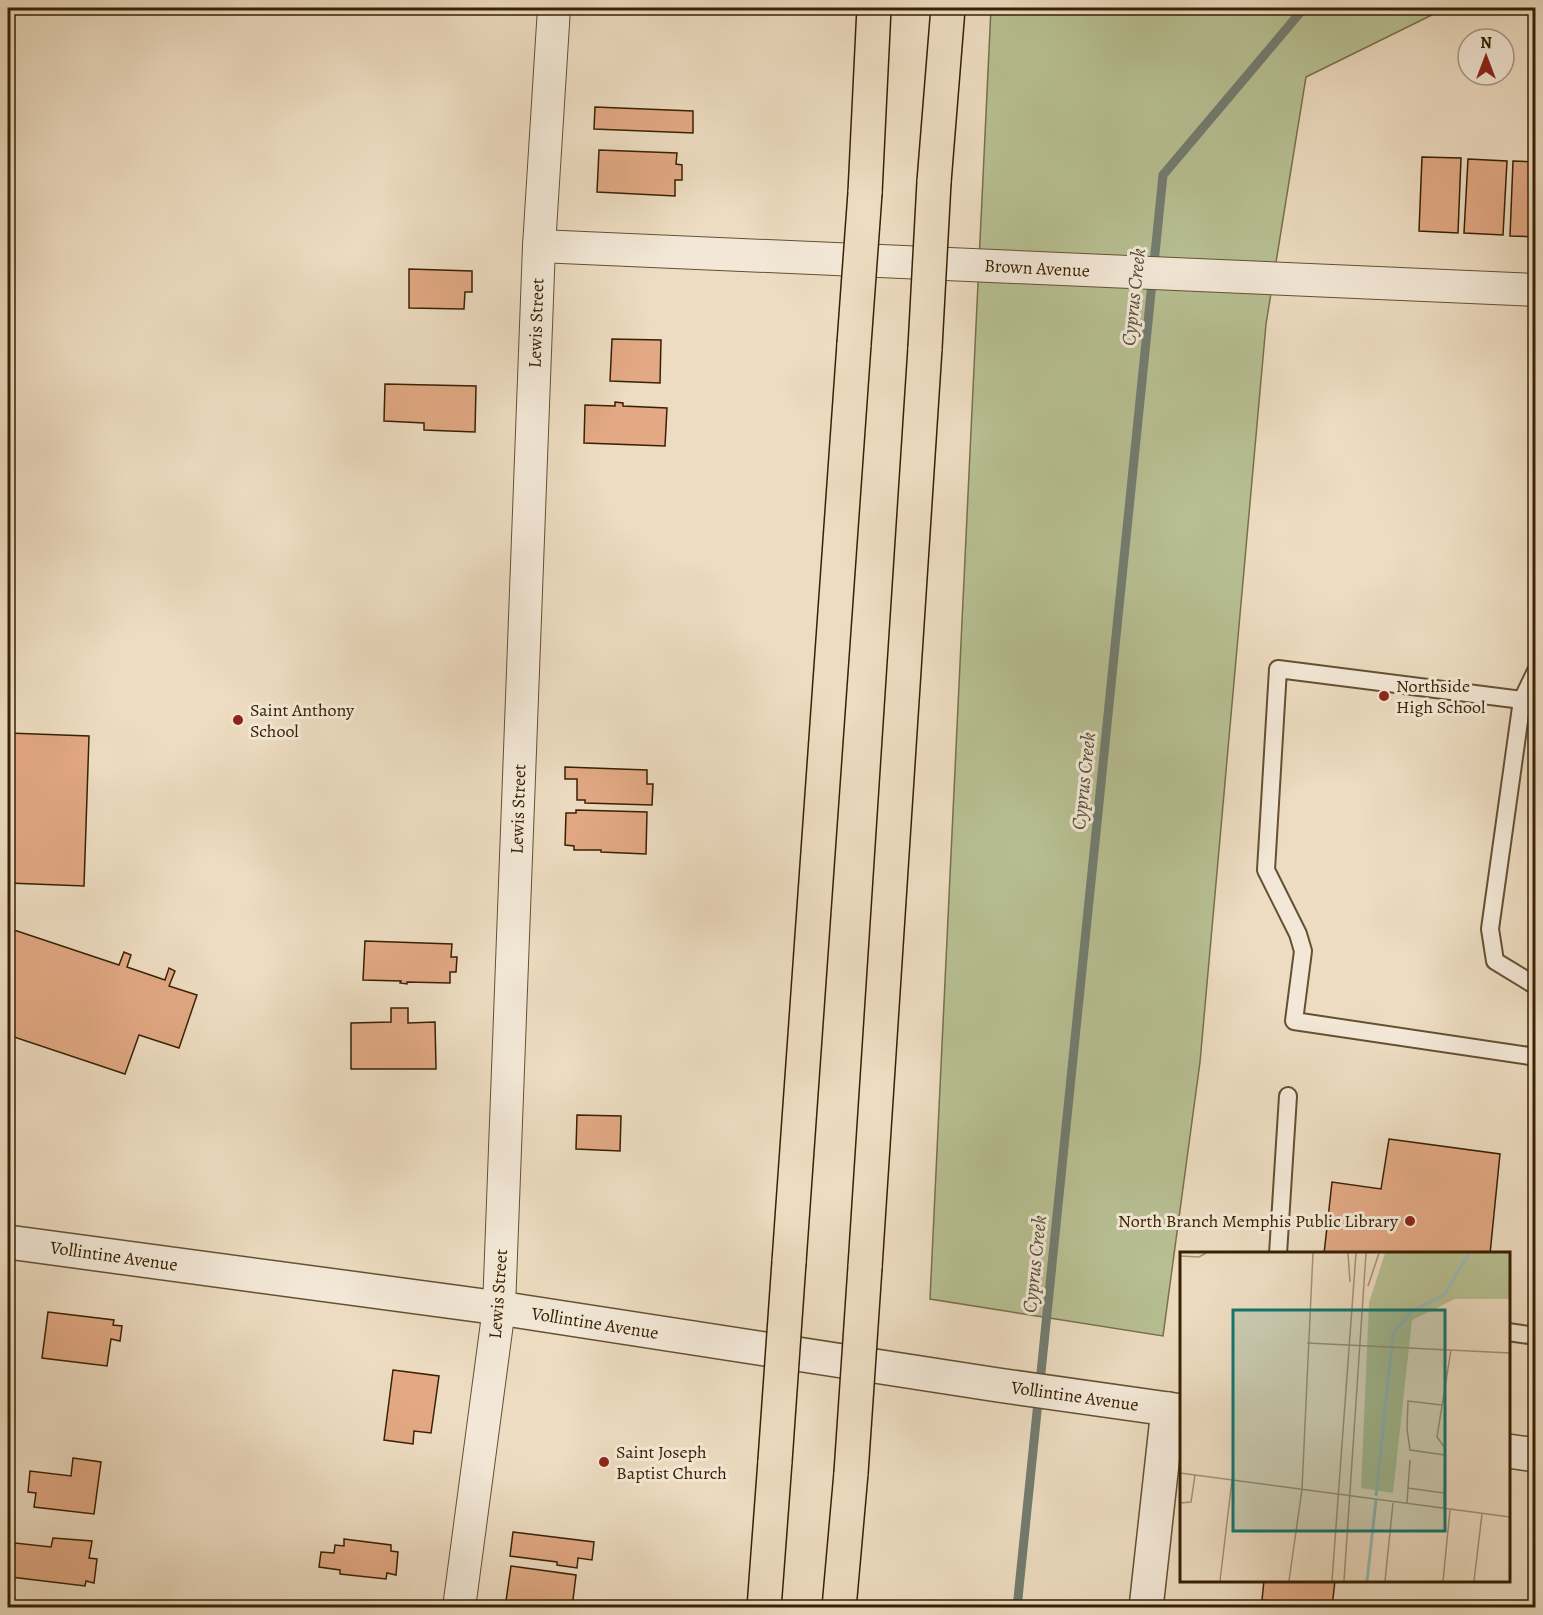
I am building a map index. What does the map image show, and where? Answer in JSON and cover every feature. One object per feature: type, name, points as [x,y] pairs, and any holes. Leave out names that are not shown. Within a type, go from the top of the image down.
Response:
[{"type":"highway","points":[[864,8],[869,93]]},
{"type":"highway","points":[[764,1608],[865,193],[874,8]]},
{"type":"highway","points":[[839,1608],[865,1267],[934,182],[948,8]]},
{"type":"street","name":"Lewis Street","points":[[459,1608],[499,1308],[539,246],[554,8]]},
{"type":"street","name":"Brown Avenue","points":[[539,246],[1536,290]]},
{"type":"street","name":"Vollintine Avenue","points":[[8,1242],[499,1308],[1175,1410]]},
{"type":"street","points":[[1146,1608],[1175,1410]]},
{"type":"street","points":[[1510,1451],[1536,1455]]},
{"type":"lane","points":[[1522,700],[1278,669],[1266,870],[1298,934],[1303,951],[1294,1021],[1536,1057]]},
{"type":"lane","points":[[1536,671],[1522,700],[1490,929],[1495,962],[1536,986]]},
{"type":"lane","points":[[1278,1252],[1288,1096]]},
{"type":"lane","points":[[1510,1332],[1536,1336]]},
{"type":"green space","points":[[991,8],[1446,8],[1306,77],[1266,324],[1200,1062],[1163,1336],[930,1299]]},
{"type":"building","points":[[595,107],[693,111],[693,133],[594,129]]},
{"type":"building","points":[[599,150],[677,153],[676,164],[682,165],[682,180],[675,180],[675,196],[597,192]]},
{"type":"building","points":[[1422,157],[1461,158],[1458,233],[1419,231]]},
{"type":"building","points":[[1468,159],[1507,161],[1503,235],[1464,233]]},
{"type":"building","points":[[1513,161],[1536,162],[1536,237],[1510,236]]},
{"type":"building","points":[[409,269],[472,271],[472,292],[465,292],[464,309],[409,308]]},
{"type":"building","points":[[612,339],[661,340],[660,383],[610,381]]},
{"type":"building","points":[[385,384],[476,386],[475,432],[424,430],[424,423],[384,421]]},
{"type":"building","points":[[615,402],[623,403],[623,406],[667,408],[665,446],[584,443],[585,405],[615,406]]},
{"type":"building","points":[[8,733],[89,736],[84,886],[8,883]]},
{"type":"building","points":[[565,767],[647,770],[647,784],[653,784],[652,805],[585,803],[585,800],[577,800],[577,779],[565,779]]},
{"type":"building","points":[[576,810],[647,812],[646,854],[574,850],[574,846],[565,845],[566,813],[576,813]]},
{"type":"building","points":[[8,928],[119,965],[124,952],[131,955],[127,967],[165,980],[169,968],[175,971],[169,986],[197,995],[179,1048],[139,1035],[125,1074],[8,1035]]},
{"type":"building","points":[[365,941],[452,944],[451,957],[457,957],[456,972],[450,972],[450,983],[407,982],[407,984],[400,983],[401,981],[363,980]]},
{"type":"building","points":[[391,1008],[408,1008],[408,1023],[435,1022],[436,1069],[351,1069],[351,1023],[391,1022]]},
{"type":"building","points":[[577,1115],[621,1116],[620,1151],[576,1149]]},
{"type":"building","name":"North Branch Memphis Public Library","points":[[1389,1139],[1500,1154],[1490,1252],[1324,1252],[1332,1182],[1381,1189]]},
{"type":"building","points":[[48,1312],[114,1320],[113,1325],[122,1326],[120,1341],[111,1339],[107,1366],[42,1358]]},
{"type":"building","points":[[393,1370],[439,1376],[431,1433],[414,1431],[413,1444],[384,1440]]},
{"type":"building","points":[[73,1458],[101,1462],[94,1514],[34,1507],[36,1493],[28,1492],[30,1471],[71,1476]]},
{"type":"building","points":[[513,1532],[594,1542],[592,1560],[578,1558],[577,1568],[557,1565],[557,1562],[510,1556]]},
{"type":"building","points":[[53,1538],[92,1541],[89,1558],[97,1559],[94,1583],[86,1581],[85,1586],[11,1577],[15,1543],[51,1547]]},
{"type":"building","points":[[344,1539],[391,1545],[391,1551],[398,1552],[396,1575],[387,1573],[386,1579],[340,1574],[340,1570],[319,1567],[321,1552],[334,1553],[335,1545],[344,1546]]},
{"type":"building","points":[[511,1566],[576,1575],[572,1608],[505,1608]]},
{"type":"building","points":[[1264,1582],[1335,1582],[1332,1608],[1262,1600]]},
{"type":"waterway","name":"Cyprus Creek","points":[[1017,1608],[1163,175],[1304,8]]},
{"type":"place","name":"Northside High School","points":[[1384,696]]},
{"type":"place","name":"Saint Anthony School","points":[[238,720]]},
{"type":"place","name":"North Branch Memphis Public Library","points":[[1410,1221]]},
{"type":"place","name":"Saint Joseph Baptist Church","points":[[604,1462]]}]
